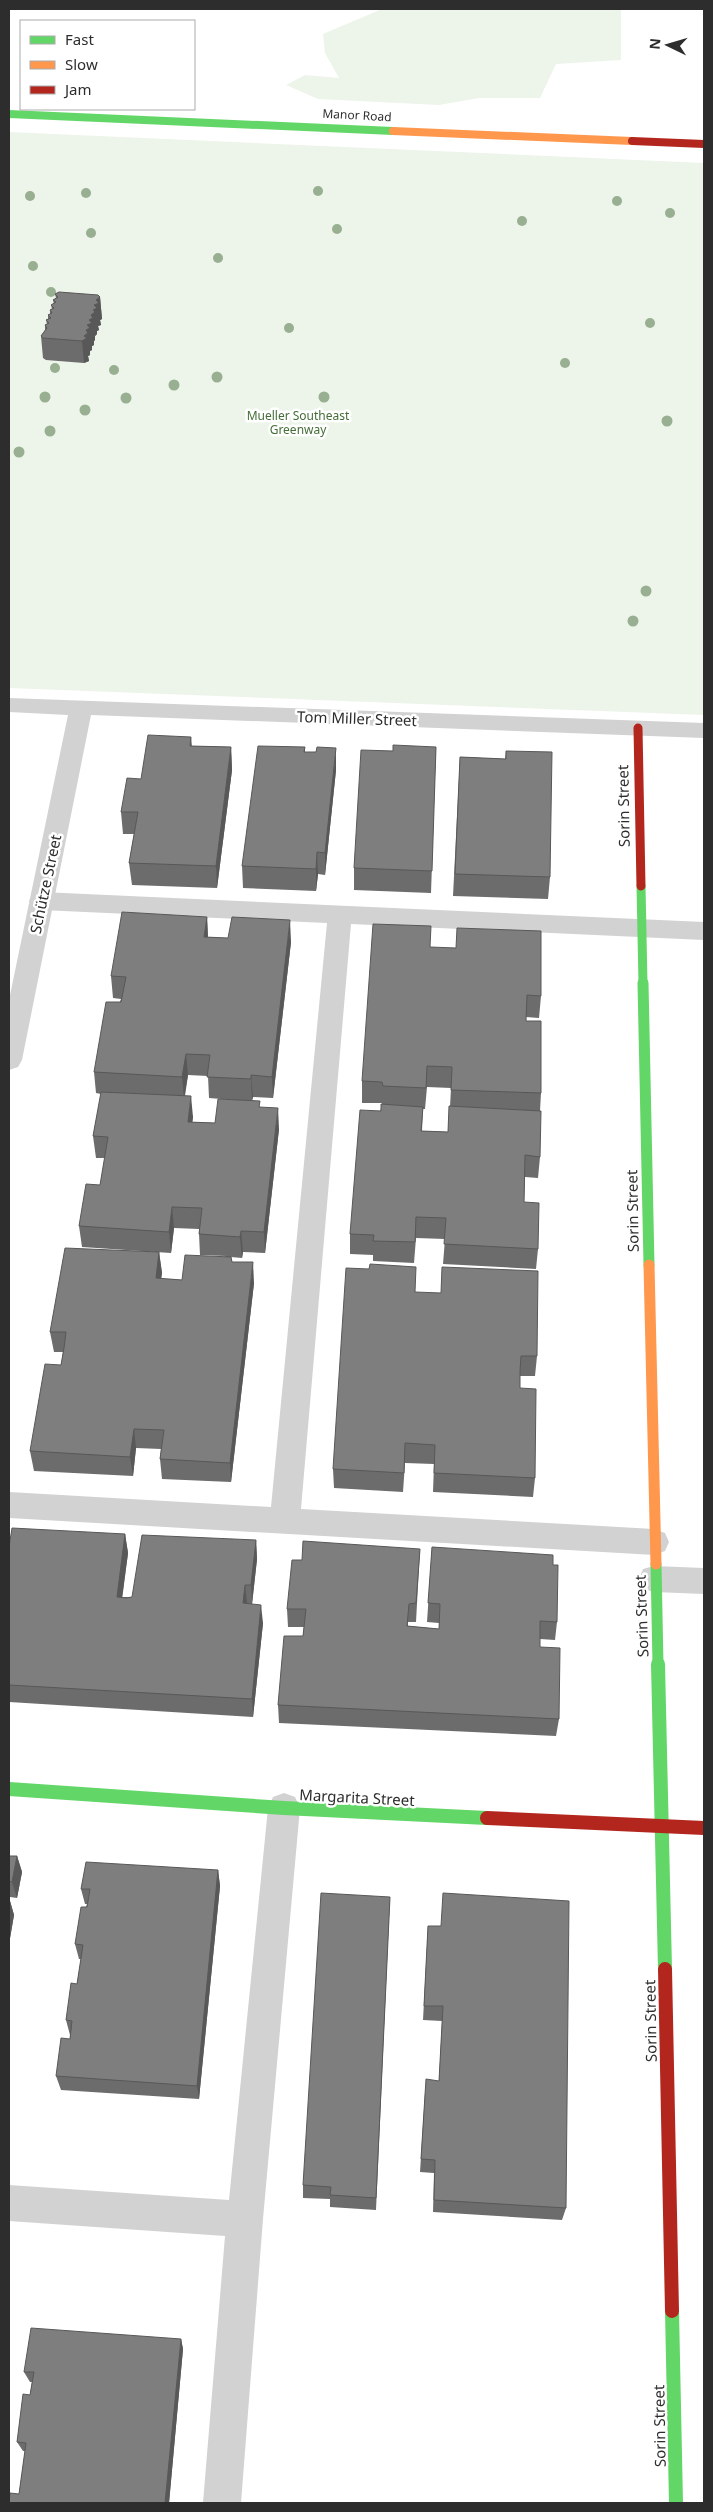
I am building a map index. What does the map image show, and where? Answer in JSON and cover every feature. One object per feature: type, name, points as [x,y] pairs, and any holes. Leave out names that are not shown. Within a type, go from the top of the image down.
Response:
[{"type":"street","name":"Manor Road","points":[[9,114],[704,144]]},
{"type":"street","name":"Tom Miller Street","points":[[9,705],[704,731]]},
{"type":"street","name":"Schütze Street","points":[[9,1060],[81,708]]},
{"type":"street","name":"Sorin Street","points":[[638,728],[654,1579],[676,2503]]},
{"type":"street","points":[[41,902],[340,913],[704,931]]},
{"type":"street","points":[[285,1522],[340,913]]},
{"type":"street","points":[[9,1505],[654,1542]]},
{"type":"street","points":[[654,1579],[704,1582]]},
{"type":"street","name":"Margarita Street","points":[[9,1789],[284,1808],[704,1828]]},
{"type":"street","points":[[222,2503],[245,2219],[284,1808]]},
{"type":"street","points":[[9,2203],[245,2219]]},
{"type":"green space","points":[[382,9],[621,9],[621,60],[556,64],[540,98],[479,98],[439,105],[318,99],[286,85],[305,75],[339,78],[325,53],[323,34]]},
{"type":"green space","name":"Mueller Southeast Greenway","points":[[9,132],[704,163],[704,715],[9,688]]},
{"type":"building","points":[[59,292],[98,295],[100,297],[96,300],[99,303],[94,305],[97,308],[93,310],[95,312],[91,315],[93,318],[89,320],[92,323],[87,325],[90,328],[86,330],[88,333],[84,336],[87,338],[82,341],[43,338],[41,336],[47,328],[45,325],[49,323],[46,320],[51,318],[48,315],[52,313],[50,310],[54,308],[51,305],[56,302],[53,300],[58,297],[55,294]]},
{"type":"building","points":[[148,735],[191,737],[190,746],[231,747],[216,866],[129,863],[138,812],[121,812],[127,778],[141,779]]},
{"type":"building","points":[[393,745],[436,747],[432,871],[354,868],[361,750],[393,751]]},
{"type":"building","points":[[258,746],[305,747],[304,752],[316,752],[317,747],[336,748],[325,853],[317,852],[316,869],[242,866]]},
{"type":"building","points":[[506,751],[552,752],[550,877],[455,874],[460,757],[506,759]]},
{"type":"building","points":[[122,912],[207,917],[204,937],[228,938],[232,917],[290,920],[272,1077],[251,1075],[251,1079],[207,1077],[210,1055],[186,1054],[182,1077],[94,1072],[106,1002],[121,1002],[126,977],[111,976]]},
{"type":"building","points":[[373,924],[431,926],[430,947],[456,948],[457,928],[541,931],[541,996],[527,995],[526,1021],[541,1021],[541,1093],[451,1090],[452,1067],[427,1066],[426,1088],[383,1086],[382,1082],[362,1081]]},
{"type":"building","points":[[101,1092],[191,1096],[188,1122],[215,1123],[218,1099],[260,1101],[259,1107],[278,1108],[264,1232],[241,1231],[240,1237],[199,1234],[202,1208],[172,1207],[169,1232],[79,1226],[86,1184],[100,1185],[108,1137],[93,1136]]},
{"type":"building","points":[[381,1104],[423,1107],[421,1131],[448,1132],[449,1106],[541,1111],[540,1157],[525,1155],[524,1202],[539,1203],[538,1249],[444,1244],[446,1218],[416,1217],[415,1242],[373,1241],[374,1235],[350,1234],[360,1110],[381,1111]]},
{"type":"building","points":[[65,1248],[159,1252],[156,1278],[182,1280],[185,1255],[231,1257],[232,1262],[253,1262],[230,1463],[160,1459],[164,1430],[134,1429],[130,1457],[30,1451],[45,1364],[61,1365],[64,1348],[66,1332],[50,1332]]},
{"type":"building","points":[[370,1264],[416,1267],[415,1292],[441,1293],[442,1267],[538,1271],[537,1356],[521,1356],[520,1371],[520,1388],[536,1389],[535,1478],[434,1473],[435,1445],[405,1443],[404,1473],[333,1469],[346,1268],[369,1269]]},
{"type":"building","points":[[12,1528],[125,1534],[117,1597],[126,1598],[132,1597],[142,1535],[256,1540],[251,1585],[245,1585],[243,1603],[261,1605],[252,1699],[9,1685],[9,1547]]},
{"type":"building","points":[[303,1541],[420,1549],[416,1603],[409,1604],[407,1626],[439,1629],[440,1604],[428,1603],[432,1547],[553,1555],[553,1565],[558,1565],[557,1622],[540,1621],[540,1647],[560,1648],[559,1719],[278,1705],[284,1636],[303,1636],[306,1609],[287,1609],[292,1560],[302,1560]]},
{"type":"building","points":[[9,1856],[17,1856],[12,1882],[9,1881]]},
{"type":"building","points":[[86,1862],[218,1870],[197,2086],[56,2076],[61,2038],[70,2039],[72,2021],[66,2020],[71,1983],[77,1984],[83,1945],[75,1944],[81,1907],[87,1907],[90,1889],[81,1889]]},
{"type":"building","points":[[321,1893],[390,1897],[376,2198],[330,2195],[331,2187],[303,2185]]},
{"type":"building","points":[[443,1893],[569,1901],[566,2208],[434,2200],[435,2160],[421,2159],[426,2079],[439,2081],[443,2006],[424,2006],[428,1926],[441,1926]]},
{"type":"building","points":[[31,2328],[181,2339],[165,2503],[9,2503],[10,2493],[19,2494],[26,2443],[17,2442],[23,2394],[30,2395],[34,2372],[24,2372]]},
{"type":"traffic: fast","points":[[9,114],[393,131]]},
{"type":"traffic: fast","points":[[641,886],[649,1265]]},
{"type":"traffic: fast","points":[[656,1564],[665,1969]]},
{"type":"traffic: fast","points":[[9,1789],[284,1808],[487,1818]]},
{"type":"traffic: fast","points":[[672,2311],[676,2503]]},
{"type":"traffic: slow","points":[[393,131],[632,141]]},
{"type":"traffic: slow","points":[[649,1265],[656,1564]]},
{"type":"traffic: jam","points":[[632,141],[704,144]]},
{"type":"traffic: jam","points":[[638,728],[641,886]]},
{"type":"traffic: jam","points":[[487,1818],[704,1828]]},
{"type":"traffic: jam","points":[[665,1969],[672,2311]]}]
